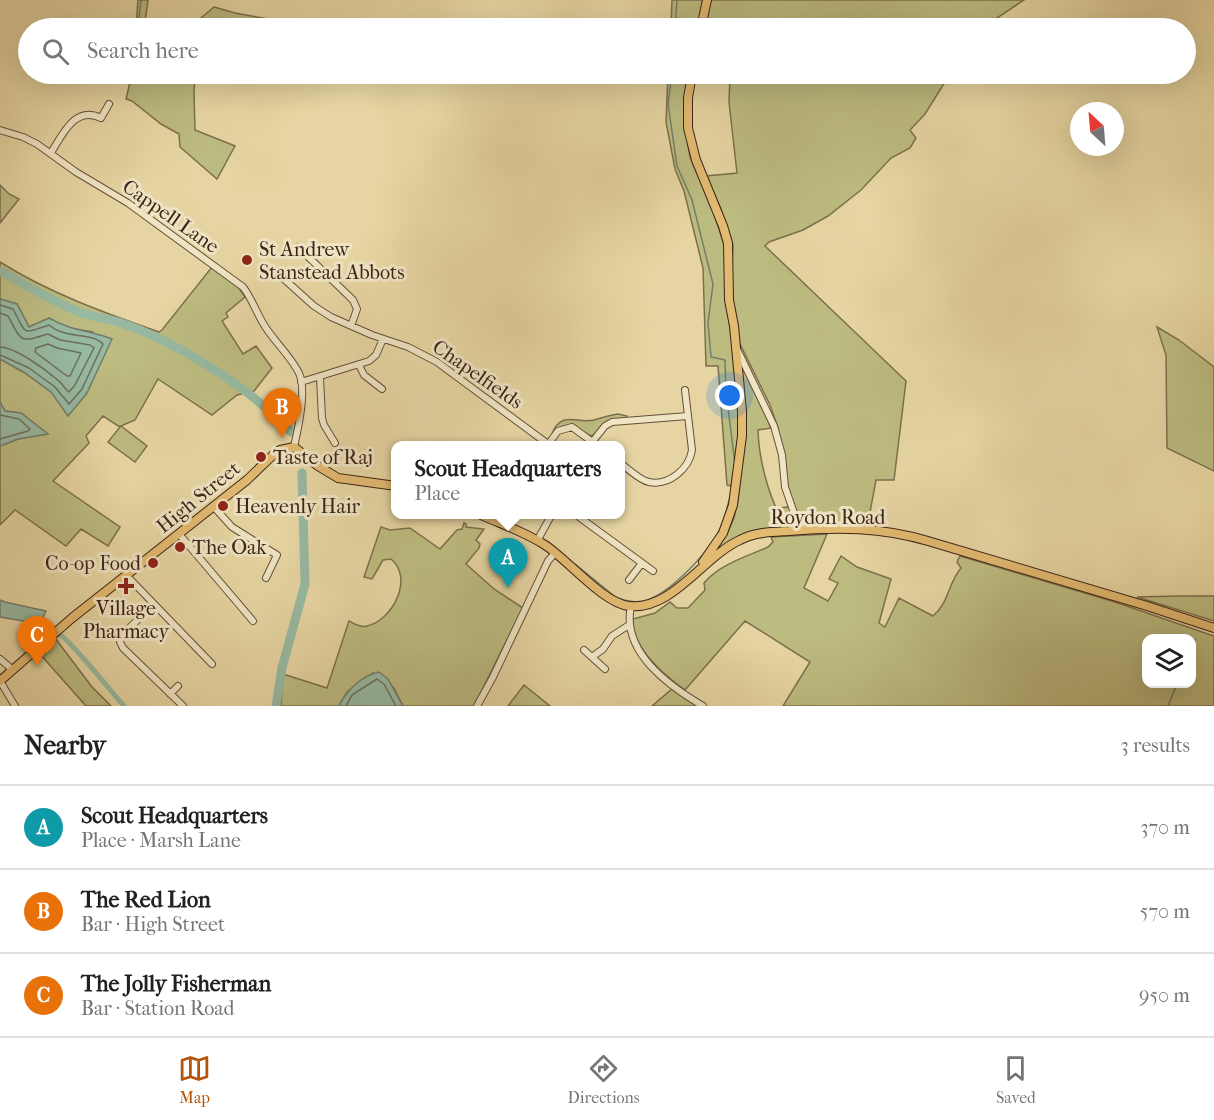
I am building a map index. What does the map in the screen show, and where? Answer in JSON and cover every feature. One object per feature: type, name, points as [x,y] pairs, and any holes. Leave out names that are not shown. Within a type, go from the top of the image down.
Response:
[{"type":"main road","points":[[703,18],[707,0]]},
{"type":"main road","points":[[690,84],[688,128],[696,160],[728,243],[729,300],[742,411],[742,436],[733,505],[723,533],[699,569]]},
{"type":"main road","points":[[294,447],[338,478],[391,485]]},
{"type":"main road","name":"High Street","points":[[0,681],[52,635],[247,480],[277,452],[294,447]]},
{"type":"main road","points":[[490,519],[537,541],[609,598],[631,606]]},
{"type":"main road","name":"Roydon Road","points":[[631,606],[646,605],[674,591],[734,542],[745,537],[762,533],[804,530],[867,529],[908,535],[1137,602],[1214,628]]},
{"type":"street","points":[[51,153],[72,121],[89,115],[101,118],[109,104]]},
{"type":"street","name":"Cappell Lane","points":[[0,130],[23,137],[51,153],[76,172],[128,203],[243,287],[262,322],[299,373],[301,382]]},
{"type":"street","points":[[298,248],[353,300],[356,313],[351,326]]},
{"type":"street","name":"Chapelfields","points":[[273,270],[314,306],[351,326],[408,347],[437,362],[542,441]]},
{"type":"street","points":[[294,447],[300,418],[301,382],[359,365],[374,357],[383,339]]},
{"type":"street","points":[[736,349],[774,426],[782,455],[787,494],[804,530]]},
{"type":"street","points":[[359,365],[364,375],[382,389]]},
{"type":"street","points":[[320,378],[322,418],[335,443]]},
{"type":"street","points":[[625,466],[646,481],[664,481],[673,478],[692,454],[685,390]]},
{"type":"street","points":[[597,441],[605,426],[612,422],[688,416]]},
{"type":"street","points":[[550,441],[558,431],[566,427],[577,429],[593,441]]},
{"type":"street","points":[[213,506],[232,527],[277,555],[266,578]]},
{"type":"street","points":[[537,541],[549,519]]},
{"type":"street","points":[[582,519],[653,571]]},
{"type":"street","points":[[179,534],[253,621]]},
{"type":"street","points":[[477,706],[548,561],[555,553]]},
{"type":"street","points":[[629,580],[642,563]]},
{"type":"street","points":[[127,576],[212,664]]},
{"type":"street","points":[[154,604],[122,635],[120,642],[123,648],[183,706]]},
{"type":"street","points":[[631,606],[629,625],[639,650],[652,668],[675,688],[703,706]]},
{"type":"street","points":[[592,657],[601,651],[612,636],[629,625]]},
{"type":"street","points":[[584,651],[605,669]]},
{"type":"street","points":[[0,659],[13,670]]},
{"type":"street","points":[[0,681],[15,706]]},
{"type":"street","points":[[170,694],[177,686]]},
{"type":"shaded area","points":[[138,0],[148,0],[145,18],[137,18]]},
{"type":"shaded area","points":[[672,0],[704,0],[700,18],[671,18]]},
{"type":"shaded area","points":[[710,0],[1024,0],[997,18],[706,18]]},
{"type":"shaded area","points":[[214,7],[262,18],[201,18]]},
{"type":"shaded area","points":[[130,84],[194,84],[195,130],[235,146],[217,179],[180,147],[179,134],[126,99]]},
{"type":"shaded area","points":[[668,84],[687,84],[684,121],[690,157],[712,208],[726,251],[726,297],[734,355],[740,437],[731,486],[727,485],[718,366],[706,366],[703,268],[684,191],[675,169],[666,122]]},
{"type":"shaded area","points":[[730,84],[944,84],[925,114],[910,130],[916,138],[910,148],[891,158],[861,190],[828,216],[803,230],[769,242],[765,246],[906,381],[894,480],[876,480],[868,523],[810,527],[797,512],[790,497],[778,428],[770,405],[738,340],[731,290],[733,245],[719,204],[706,176],[737,173],[729,102]]},
{"type":"shaded area","points":[[0,185],[9,194],[19,199],[0,223]]},
{"type":"shaded area","points":[[0,262],[58,293],[159,332],[212,267],[239,288],[245,297],[226,313],[228,317],[222,321],[243,354],[256,346],[272,368],[254,391],[237,395],[212,415],[158,379],[135,420],[121,426],[147,446],[135,462],[108,442],[120,427],[103,416],[86,436],[89,443],[53,481],[120,527],[108,546],[81,529],[66,546],[15,510],[0,525],[0,446],[18,439],[47,434],[21,413],[5,411],[0,402],[0,359],[25,373],[51,392],[93,332],[64,327],[49,318],[29,327],[17,304],[0,299]]},
{"type":"shaded area","points":[[1157,327],[1179,340],[1214,367],[1214,471],[1167,448],[1166,355]]},
{"type":"shaded area","points":[[739,360],[771,428],[758,430],[761,460],[772,498],[776,508],[789,507],[800,527],[742,535],[712,556],[727,534],[738,500],[741,470]]},
{"type":"shaded area","points":[[618,414],[627,416],[627,419],[613,419],[592,436],[568,425],[560,427],[552,434],[560,422],[565,420],[588,421]]},
{"type":"shaded area","points":[[464,523],[466,527],[484,529],[476,540],[480,544],[479,548],[466,564],[494,589],[523,608],[474,706],[403,706],[394,688],[373,673],[347,692],[339,706],[281,706],[283,674],[327,688],[349,621],[360,626],[367,626],[385,616],[392,607],[400,587],[401,577],[398,567],[391,559],[383,560],[372,579],[364,577],[381,527],[390,530],[410,528],[440,549],[457,530],[462,529]]},
{"type":"shaded area","points":[[827,534],[804,588],[828,601],[838,583],[829,579],[841,556],[857,567],[891,579],[879,623],[885,627],[899,598],[933,616],[942,605],[961,568],[957,562],[960,556],[1115,602],[1214,636],[1214,706],[783,706],[810,662],[745,621],[685,690],[668,677],[643,650],[637,640],[633,619],[655,613],[670,602],[677,608],[688,608],[705,590],[704,583],[710,576],[768,547],[773,542],[771,537]]},
{"type":"shaded area","points":[[1214,596],[1214,621],[1137,597]]},
{"type":"shaded area","points":[[55,638],[92,687],[111,706],[86,706],[39,653]]},
{"type":"shaded area","points":[[524,685],[550,706],[508,706]]},
{"type":"shaded area","points":[[672,689],[698,706],[652,706]]},
{"type":"water","points":[[0,299],[17,304],[29,327],[49,318],[64,325],[112,339],[87,393],[68,416],[51,392],[25,373],[0,359]]},
{"type":"water","points":[[0,402],[5,411],[21,413],[48,434],[18,439],[0,446]]},
{"type":"water","points":[[0,600],[46,611],[40,624],[0,617]]},
{"type":"water","points":[[379,672],[388,679],[403,706],[339,706],[355,684]]},
{"type":"waterway","points":[[139,18],[141,0]]},
{"type":"waterway","points":[[676,18],[677,0]]},
{"type":"waterway","points":[[671,84],[668,104],[677,166],[692,200],[713,284],[708,323],[711,357],[725,360],[726,392],[735,464]]},
{"type":"waterway","points":[[0,271],[72,309],[140,330],[187,353],[255,399],[291,432]]},
{"type":"waterway","points":[[276,706],[282,668],[305,584],[302,473]]},
{"type":"waterway","points":[[617,598],[644,601],[666,590],[678,580],[710,546],[723,520],[731,493]]},
{"type":"waterway","points":[[575,564],[613,595]]},
{"type":"waterway","points":[[37,618],[47,623],[70,644],[124,706]]},
{"type":"waterway","points":[[1168,706],[1175,688]]},
{"type":"place","name":"St Andrew Stanstead Abbots","points":[[247,260]]},
{"type":"place","name":"The Red Lion","points":[[282,438]]},
{"type":"place","name":"Taste of Raj","points":[[261,457]]},
{"type":"place","name":"Heavenly Hair","points":[[223,506]]},
{"type":"place","name":"The Oak","points":[[180,547]]},
{"type":"place","name":"Co-op Food","points":[[153,563]]},
{"type":"place","name":"Village Pharmacy","points":[[126,586]]},
{"type":"place","name":"Scout Headquarters","points":[[508,588]]},
{"type":"place","name":"The Jolly Fisherman","points":[[37,666]]}]
